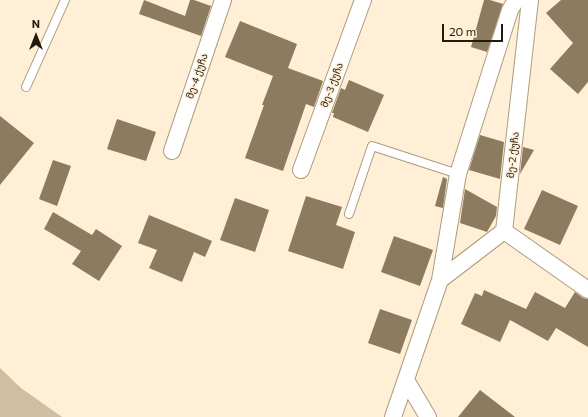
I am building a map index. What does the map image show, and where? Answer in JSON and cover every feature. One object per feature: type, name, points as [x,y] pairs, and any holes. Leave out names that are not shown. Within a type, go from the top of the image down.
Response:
[{"type":"street","name":"მე-4 ქუჩა","points":[[172,151],[223,0]]},
{"type":"street","name":"მე-3 ქუჩა","points":[[301,170],[363,0]]},
{"type":"street","points":[[393,417],[440,280],[458,174],[510,10],[516,0]]},
{"type":"street","name":"მე-2 ქუჩა","points":[[504,231],[530,0]]},
{"type":"street","points":[[440,280],[504,231],[588,290]]},
{"type":"street","points":[[406,380],[428,417]]},
{"type":"lane","points":[[26,87],[65,0]]},
{"type":"lane","points":[[349,214],[372,146],[458,174]]},
{"type":"shaded area","points":[[0,368],[21,388],[62,417],[0,417]]},
{"type":"building","points":[[144,0],[185,16],[190,0],[211,6],[201,36],[139,14]]},
{"type":"building","points":[[484,0],[490,0],[503,4],[487,52],[471,47]]},
{"type":"building","points":[[561,0],[588,0],[588,82],[578,94],[550,69],[573,43],[546,13]]},
{"type":"building","points":[[240,21],[297,44],[288,68],[323,81],[314,107],[306,104],[283,171],[245,158],[273,76],[225,57]]},
{"type":"building","points":[[349,80],[384,95],[368,132],[333,117],[334,113],[332,113],[341,88],[345,90]]},
{"type":"building","points":[[0,116],[34,143],[0,185]]},
{"type":"building","points":[[117,119],[156,132],[146,161],[107,149]]},
{"type":"building","points":[[480,135],[504,142],[500,179],[469,170]]},
{"type":"building","points":[[523,147],[534,150],[520,174]]},
{"type":"building","points":[[53,160],[71,166],[57,206],[39,199]]},
{"type":"building","points":[[443,177],[447,179],[443,208],[435,206]]},
{"type":"building","points":[[465,189],[497,207],[496,216],[487,232],[460,223]]},
{"type":"building","points":[[542,190],[578,206],[560,245],[524,229]]},
{"type":"building","points":[[306,196],[342,207],[336,225],[355,232],[343,269],[288,251]]},
{"type":"building","points":[[235,198],[269,210],[255,252],[220,240]]},
{"type":"building","points":[[53,212],[92,235],[96,229],[122,246],[99,281],[72,264],[81,251],[44,229]]},
{"type":"building","points":[[149,215],[212,241],[205,257],[194,252],[182,282],[149,268],[157,250],[138,243]]},
{"type":"building","points":[[394,236],[433,250],[420,286],[381,272]]},
{"type":"building","points":[[484,290],[526,309],[535,292],[565,308],[575,292],[583,298],[588,299],[588,347],[556,328],[548,341],[510,320],[500,342],[461,324],[475,293],[482,296]]},
{"type":"building","points":[[380,309],[412,320],[400,354],[368,343]]},
{"type":"building","points":[[480,390],[515,417],[458,417]]}]
